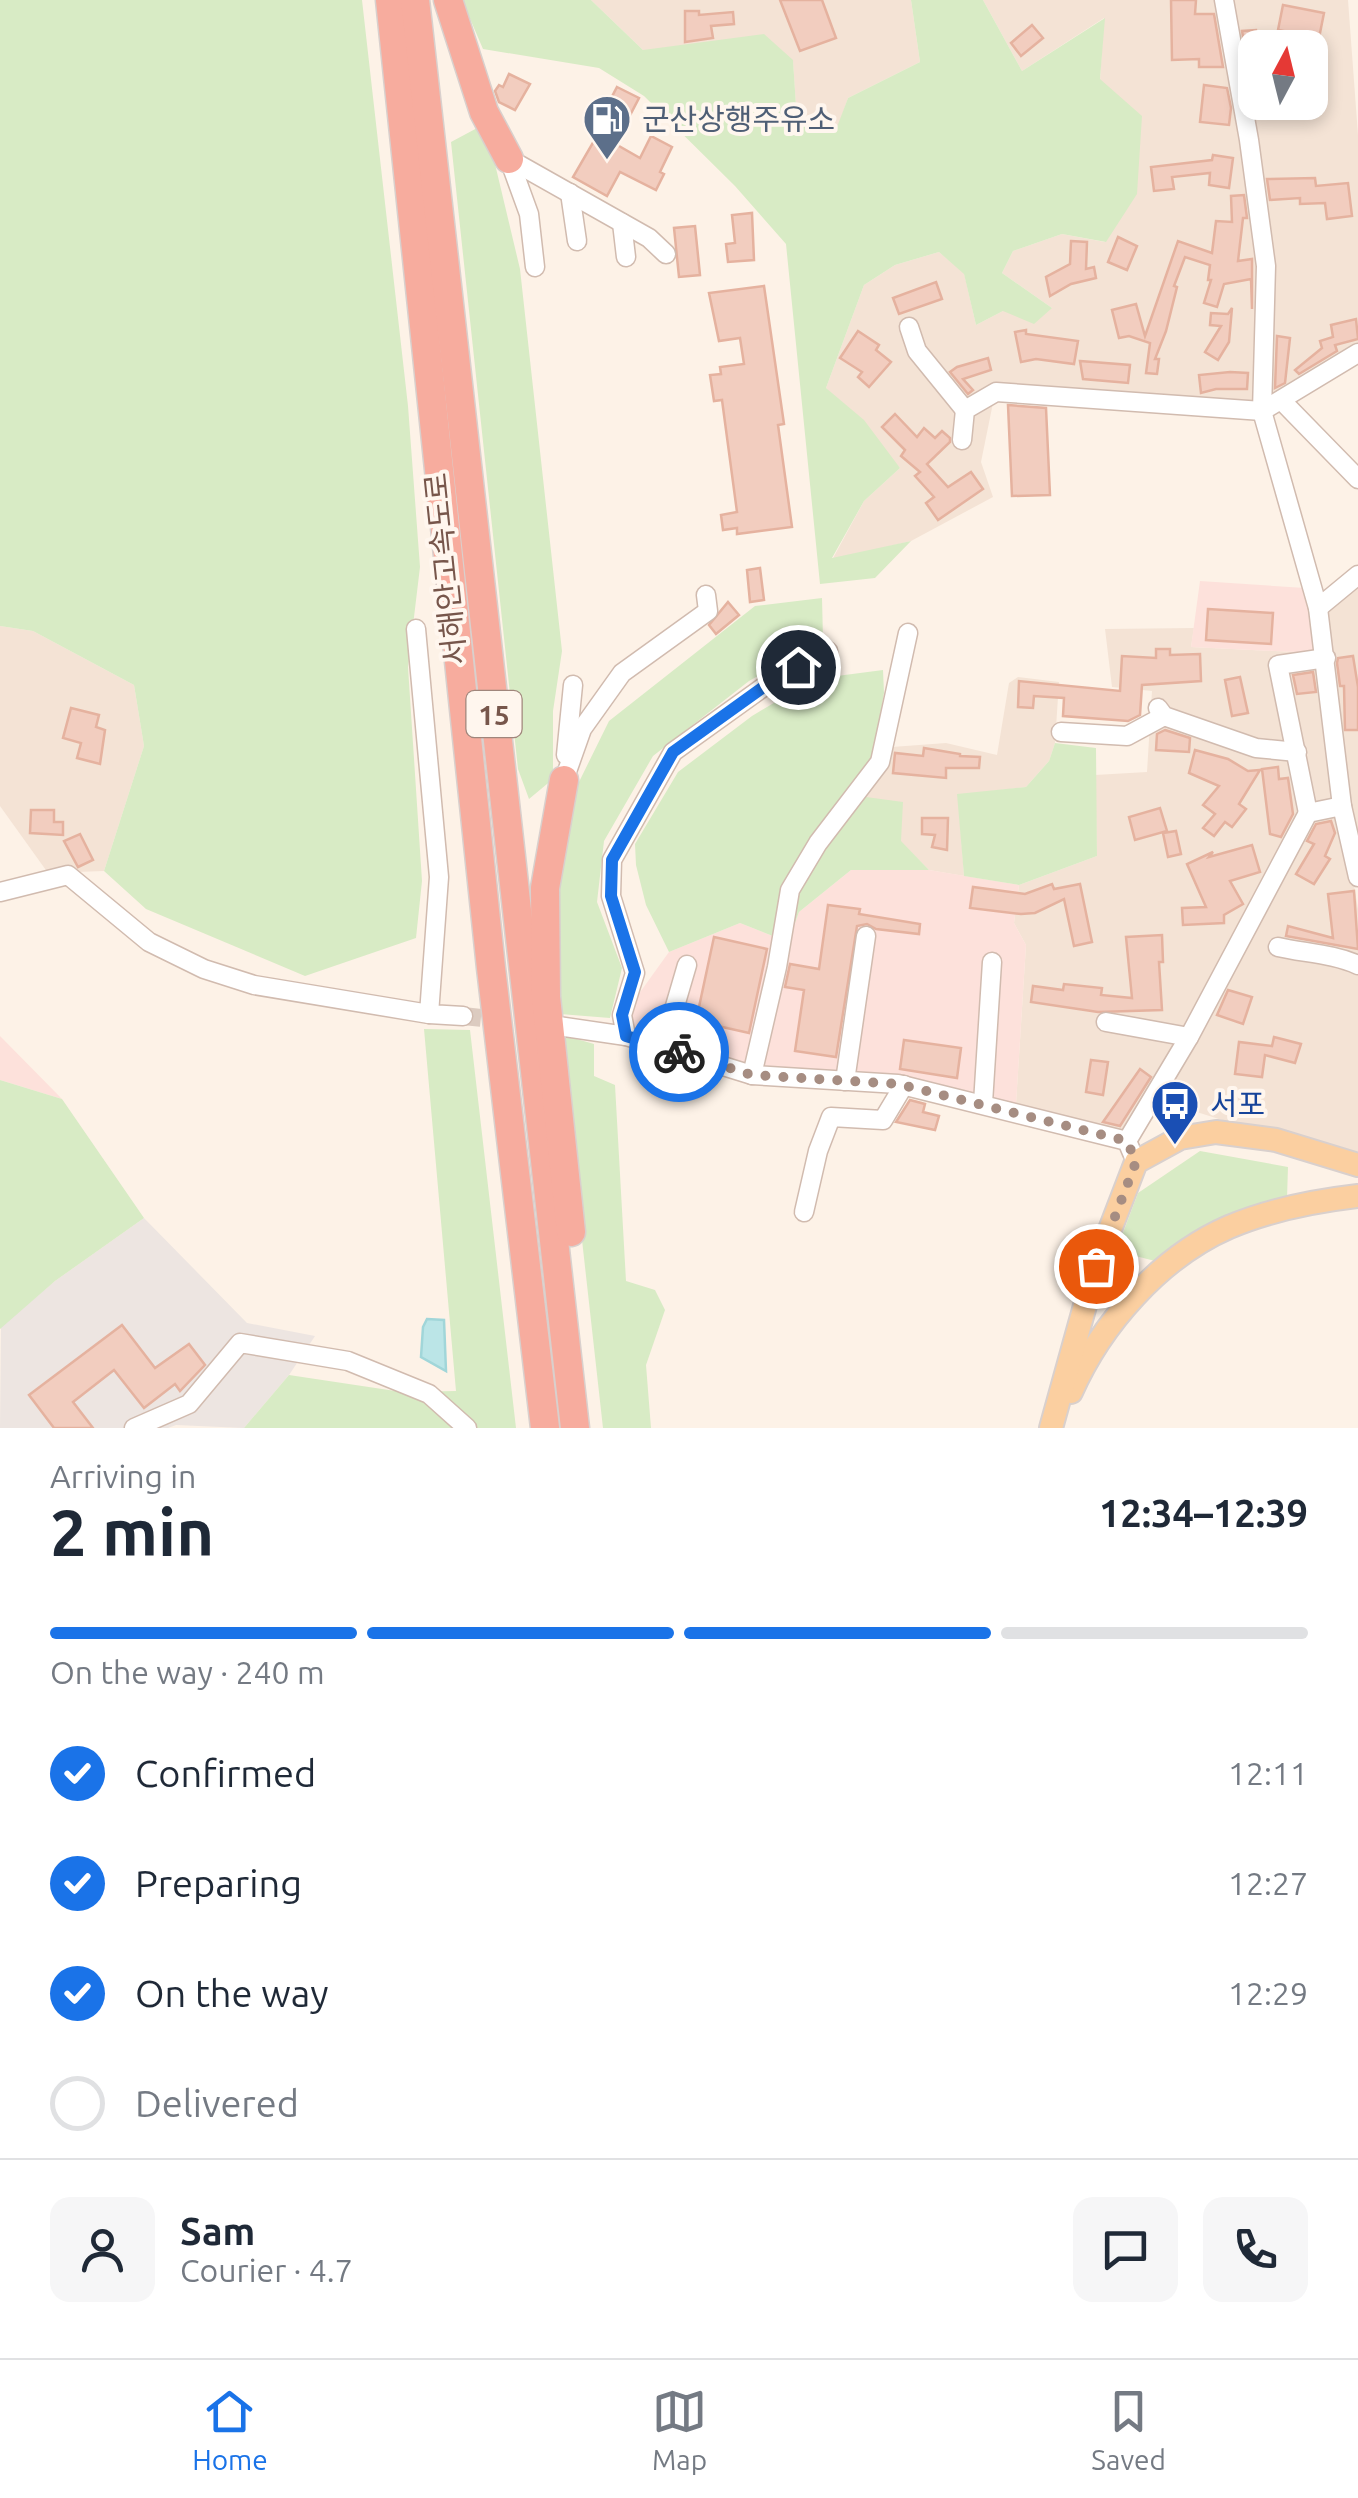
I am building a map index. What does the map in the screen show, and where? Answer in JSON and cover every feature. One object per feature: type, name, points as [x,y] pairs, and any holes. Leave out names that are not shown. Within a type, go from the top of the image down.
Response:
[{"type":"highway","name":"서해안고속도로","points":[[390,0],[490,968],[545,1428]]},
{"type":"highway","name":"서해안고속도로","points":[[416,0],[575,1428]]},
{"type":"highway","points":[[448,0],[484,112],[510,159]]},
{"type":"highway","points":[[564,780],[545,888],[546,997],[586,1370],[585,1428]]},
{"type":"main road","points":[[1054,1428],[1096,1266],[1132,1152],[1216,1132],[1276,1140],[1358,1166]]},
{"type":"main road","points":[[1054,1428],[1108,1325],[1171,1263],[1228,1227],[1312,1202],[1358,1196]]},
{"type":"street","points":[[1224,0],[1266,266],[1262,411],[1318,608],[1342,806],[1358,877]]},
{"type":"street","points":[[510,159],[650,238],[666,254]]},
{"type":"street","points":[[510,159],[529,214],[535,267]]},
{"type":"street","points":[[570,193],[576,241]]},
{"type":"street","points":[[622,223],[626,257]]},
{"type":"street","points":[[909,327],[917,350],[966,410],[962,440]]},
{"type":"street","points":[[966,410],[996,392],[1262,411],[1358,353]]},
{"type":"street","points":[[1281,400],[1358,479]]},
{"type":"street","points":[[1318,608],[1358,575]]},
{"type":"street","points":[[564,780],[582,729],[631,659],[670,627],[708,611],[706,595]]},
{"type":"street","points":[[416,629],[439,877],[429,1014]]},
{"type":"street","points":[[752,1075],[790,890],[818,843],[880,762],[908,633]]},
{"type":"street","points":[[626,1036],[622,1015],[635,972],[611,896],[612,860],[673,752],[769,683],[828,651]]},
{"type":"street","points":[[617,654],[631,659]]},
{"type":"street","points":[[558,1026],[626,1036],[752,1075],[904,1086],[984,1103],[1132,1152],[1308,813],[1278,666],[1326,658]]},
{"type":"street","points":[[564,780],[573,685]]},
{"type":"street","points":[[1061,732],[1127,736],[1161,712],[1256,748],[1297,752]]},
{"type":"street","points":[[1308,813],[1342,806]]},
{"type":"street","points":[[0,892],[68,875],[149,942],[204,969],[254,985],[429,1014],[463,1016]]},
{"type":"street","points":[[845,1081],[866,936]]},
{"type":"street","points":[[1278,947],[1315,956],[1342,957],[1358,965]]},
{"type":"street","points":[[984,1103],[992,962]]},
{"type":"street","points":[[663,1047],[687,965]]},
{"type":"street","points":[[1106,1022],[1190,1037]]},
{"type":"street","points":[[804,1212],[818,1150],[831,1116],[883,1120],[904,1086]]},
{"type":"street","points":[[134,1428],[189,1404],[240,1343],[348,1360],[429,1394],[468,1428]]},
{"type":"shaded area","points":[[591,0],[911,0],[920,62],[848,98],[838,127],[797,121],[793,61],[643,50]]},
{"type":"shaded area","points":[[983,0],[1348,0],[1358,135],[1358,361],[1248,418],[994,398],[981,462],[993,497],[911,541],[832,560],[864,501],[900,468],[826,388],[864,285],[895,265],[939,252],[964,273],[976,325],[1003,311],[1052,308],[1002,273],[1013,251],[1062,234],[1105,242],[1100,80],[1104,18],[1022,71]]},
{"type":"shaded area","points":[[1200,581],[1305,588],[1315,653],[1191,647]]},
{"type":"shaded area","points":[[1358,581],[1358,859],[1322,610]]},
{"type":"shaded area","points":[[0,626],[33,631],[134,685],[144,746],[104,871],[48,873],[0,806]]},
{"type":"shaded area","points":[[1194,628],[1191,647],[1315,653],[1358,909],[1358,1153],[1257,1131],[1165,1102],[1145,1102],[1126,1136],[1016,1104],[1026,945],[1014,923],[1019,885],[1097,856],[1095,775],[1147,772],[1152,691],[1112,687],[1105,629]]},
{"type":"shaded area","points":[[1018,677],[1059,682],[1055,743],[1049,761],[1026,787],[958,795],[964,876],[929,870],[866,798],[892,747],[946,743],[997,755],[1009,683]]},
{"type":"shaded area","points":[[851,870],[929,870],[1019,885],[1014,923],[1026,945],[1016,1104],[846,1075],[747,1068],[629,1032],[628,1009],[669,952],[740,923],[788,942],[799,912]]},
{"type":"shaded area","points":[[0,1036],[62,1099],[0,1080]]},
{"type":"shaded area","points":[[144,1218],[247,1323],[315,1336],[289,1375],[244,1428],[0,1428],[1,1327],[55,1281]]},
{"type":"green space","points":[[0,0],[362,0],[408,406],[420,567],[408,667],[422,881],[416,938],[305,976],[146,909],[104,871],[144,746],[134,685],[33,631],[0,626]]},
{"type":"green space","points":[[462,0],[591,0],[643,50],[764,34],[793,60],[797,121],[837,127],[848,98],[920,62],[911,0],[983,0],[1022,71],[1105,18],[1100,79],[1142,116],[1137,194],[1106,242],[1062,234],[1013,251],[1002,273],[1052,308],[1034,324],[1003,311],[976,325],[964,274],[939,252],[895,265],[864,285],[826,388],[864,420],[900,468],[864,501],[832,558],[911,541],[875,578],[820,584],[786,244],[735,186],[644,96],[599,68],[483,49]]},
{"type":"green space","points":[[479,127],[495,164],[520,269],[562,651],[553,711],[553,779],[529,799],[518,769],[451,142]]},
{"type":"green space","points":[[822,598],[823,639],[749,681],[653,756],[604,841],[597,902],[622,968],[610,1018],[560,1014],[554,889],[578,784],[609,721],[755,606]]},
{"type":"green space","points":[[883,670],[884,693],[866,797],[903,802],[901,841],[929,870],[851,870],[799,912],[788,942],[740,923],[669,952],[646,905],[635,844],[678,772],[752,716],[814,679]]},
{"type":"green space","points":[[1055,743],[1096,748],[1097,856],[1019,885],[964,876],[957,794],[1026,787],[1049,761]]},
{"type":"green space","points":[[424,1029],[470,1030],[516,1428],[244,1428],[289,1375],[402,1392],[456,1391]]},
{"type":"green space","points":[[559,1034],[594,1044],[594,1076],[615,1085],[626,1281],[655,1290],[665,1310],[646,1365],[651,1428],[603,1428]]},
{"type":"green space","points":[[0,1080],[62,1099],[144,1218],[55,1281],[0,1329]]},
{"type":"green space","points":[[1200,1151],[1288,1167],[1287,1198],[1155,1261],[1116,1251],[1138,1193]]},
{"type":"water","points":[[427,1319],[444,1320],[446,1371],[421,1357]]},
{"type":"building","points":[[780,0],[822,0],[836,38],[800,51]]},
{"type":"building","points":[[1171,0],[1196,0],[1195,14],[1214,14],[1223,67],[1199,67],[1199,59],[1172,60]]},
{"type":"building","points":[[1283,5],[1324,13],[1321,30],[1278,30]]},
{"type":"building","points":[[685,11],[699,11],[699,15],[733,12],[734,24],[711,26],[713,38],[685,42]]},
{"type":"building","points":[[1032,25],[1043,38],[1021,56],[1011,43]]},
{"type":"building","points":[[509,74],[530,84],[515,110],[499,102],[495,91],[499,85],[503,87]]},
{"type":"building","points":[[1204,85],[1227,88],[1229,125],[1200,122]]},
{"type":"building","points":[[617,87],[639,98],[627,121],[605,110]]},
{"type":"building","points":[[598,134],[640,158],[651,136],[672,147],[656,190],[620,172],[607,196],[573,177]]},
{"type":"building","points":[[1213,155],[1233,158],[1229,188],[1209,185],[1210,173],[1172,177],[1174,189],[1154,191],[1151,167],[1212,160]]},
{"type":"building","points":[[1315,178],[1316,186],[1348,183],[1352,216],[1327,219],[1325,203],[1300,204],[1300,198],[1270,200],[1267,179]]},
{"type":"building","points":[[1244,195],[1247,218],[1243,218],[1238,261],[1252,259],[1252,309],[1251,279],[1224,284],[1217,307],[1204,303],[1211,280],[1210,265],[1185,257],[1155,359],[1159,359],[1157,374],[1146,373],[1150,343],[1129,336],[1119,338],[1112,310],[1136,304],[1145,336],[1178,241],[1212,253],[1216,221],[1232,222],[1231,196]]},
{"type":"building","points":[[752,213],[754,260],[728,262],[726,244],[735,243],[732,215]]},
{"type":"building","points":[[695,226],[700,275],[679,277],[674,228]]},
{"type":"building","points":[[1118,237],[1137,246],[1127,270],[1108,262]]},
{"type":"building","points":[[1071,241],[1087,242],[1086,269],[1094,267],[1096,278],[1071,284],[1050,296],[1046,277],[1070,264]]},
{"type":"building","points":[[936,282],[942,299],[899,314],[893,298]]},
{"type":"building","points":[[764,286],[784,424],[778,425],[792,527],[737,534],[737,528],[723,530],[721,515],[737,512],[722,400],[714,401],[710,375],[721,374],[720,367],[744,364],[740,338],[719,341],[709,293]]},
{"type":"building","points":[[1232,308],[1229,342],[1218,360],[1205,352],[1221,326],[1210,325],[1211,313],[1228,314]]},
{"type":"building","points":[[1356,319],[1358,339],[1335,345],[1337,351],[1299,374],[1295,370],[1322,348],[1320,341],[1333,337],[1331,325]]},
{"type":"building","points":[[1026,330],[1026,334],[1078,341],[1074,364],[1036,359],[1021,362],[1015,332]]},
{"type":"building","points":[[858,331],[879,345],[876,350],[891,362],[869,387],[858,377],[862,372],[840,358]]},
{"type":"building","points":[[1277,336],[1290,338],[1285,383],[1275,388]]},
{"type":"building","points":[[988,358],[991,370],[963,379],[973,390],[968,394],[950,372]]},
{"type":"building","points":[[1080,361],[1130,365],[1128,383],[1083,379]]},
{"type":"building","points":[[1248,373],[1247,389],[1201,393],[1199,375]]},
{"type":"building","points":[[1008,405],[1046,408],[1050,495],[1012,496]]},
{"type":"building","points":[[895,414],[917,437],[924,428],[935,438],[942,431],[950,438],[927,464],[948,487],[971,472],[983,489],[938,520],[926,503],[934,497],[915,476],[920,472],[901,456],[905,450],[882,427]]},
{"type":"building","points":[[760,568],[764,600],[750,602],[747,570]]},
{"type":"building","points":[[728,602],[739,615],[716,634],[709,625]]},
{"type":"building","points":[[1208,609],[1273,613],[1271,644],[1206,640]]},
{"type":"building","points":[[1156,649],[1170,649],[1170,655],[1200,654],[1201,681],[1142,685],[1140,715],[1128,721],[1063,716],[1064,698],[1034,696],[1033,708],[1018,707],[1019,681],[1120,691],[1122,656],[1156,658]]},
{"type":"building","points":[[1353,656],[1358,730],[1345,730],[1344,686],[1340,686],[1337,663],[1338,658]]},
{"type":"building","points":[[1313,672],[1316,692],[1297,694],[1293,675]]},
{"type":"building","points":[[1240,677],[1248,713],[1232,716],[1225,680]]},
{"type":"building","points":[[71,708],[99,715],[96,727],[105,730],[100,764],[77,758],[81,743],[63,738]]},
{"type":"building","points":[[1165,730],[1190,738],[1189,752],[1156,750],[1157,734]]},
{"type":"building","points":[[924,748],[980,757],[979,768],[946,768],[946,778],[893,773],[895,753],[923,756]]},
{"type":"building","points":[[1195,750],[1228,759],[1248,771],[1260,770],[1239,804],[1246,809],[1232,827],[1225,822],[1214,836],[1203,828],[1215,814],[1203,805],[1219,786],[1189,773]]},
{"type":"building","points":[[1278,767],[1279,779],[1288,778],[1293,814],[1281,837],[1270,834],[1262,769]]},
{"type":"building","points":[[1160,808],[1167,831],[1135,840],[1129,817]]},
{"type":"building","points":[[31,810],[54,810],[54,822],[63,822],[63,835],[30,833]]},
{"type":"building","points":[[922,818],[948,818],[947,850],[932,847],[935,835],[922,834]]},
{"type":"building","points":[[1331,821],[1335,833],[1325,856],[1330,859],[1314,884],[1296,874],[1314,844],[1307,841],[1316,824]]},
{"type":"building","points":[[1176,831],[1181,854],[1168,857],[1163,833]]},
{"type":"building","points":[[80,834],[93,860],[78,867],[64,841]]},
{"type":"building","points":[[1252,845],[1260,872],[1230,881],[1243,904],[1224,915],[1224,923],[1183,925],[1182,908],[1206,907],[1187,864],[1213,852],[1209,857]]},
{"type":"building","points":[[1052,884],[1054,889],[1080,884],[1092,942],[1074,946],[1064,899],[1035,913],[970,908],[973,887],[1025,894]]},
{"type":"building","points":[[1354,891],[1358,949],[1286,936],[1288,926],[1333,938],[1328,894]]},
{"type":"building","points":[[828,905],[920,924],[919,934],[876,929],[867,924],[857,926],[836,1057],[795,1051],[804,990],[785,987],[790,964],[819,969]]},
{"type":"building","points":[[1162,935],[1162,1010],[1098,1012],[1031,1002],[1033,986],[1063,990],[1064,984],[1102,988],[1101,995],[1132,998],[1126,937]]},
{"type":"building","points":[[714,937],[767,949],[749,1033],[696,1021]]},
{"type":"building","points":[[1228,990],[1252,997],[1243,1024],[1217,1015]]},
{"type":"building","points":[[1274,1037],[1301,1044],[1295,1063],[1265,1055],[1262,1077],[1235,1074],[1239,1042],[1272,1046]]},
{"type":"building","points":[[904,1040],[961,1048],[957,1078],[900,1069]]},
{"type":"building","points":[[1091,1060],[1108,1062],[1103,1095],[1086,1092]]},
{"type":"building","points":[[1140,1069],[1151,1077],[1120,1126],[1103,1122]]},
{"type":"building","points":[[910,1100],[925,1104],[923,1112],[939,1116],[935,1130],[896,1122]]},
{"type":"building","points":[[122,1325],[155,1368],[189,1344],[205,1365],[180,1391],[175,1384],[144,1408],[114,1370],[73,1402],[93,1428],[54,1428],[29,1395]]},
{"type":"tunnel","points":[[463,1016],[538,1024]]},
{"type":"way so far","points":[[679,1052],[752,1075],[898,1084],[1127,1141],[1136,1162],[1096,1266]]},
{"type":"place","name":"군산상행주유소","points":[[607,162]]},
{"type":"place","name":"서포","points":[[1175,1146]]},
{"type":"route","points":[[679,1052],[626,1036],[622,1015],[635,972],[611,896],[612,860],[673,752],[769,683],[798,667]]}]
